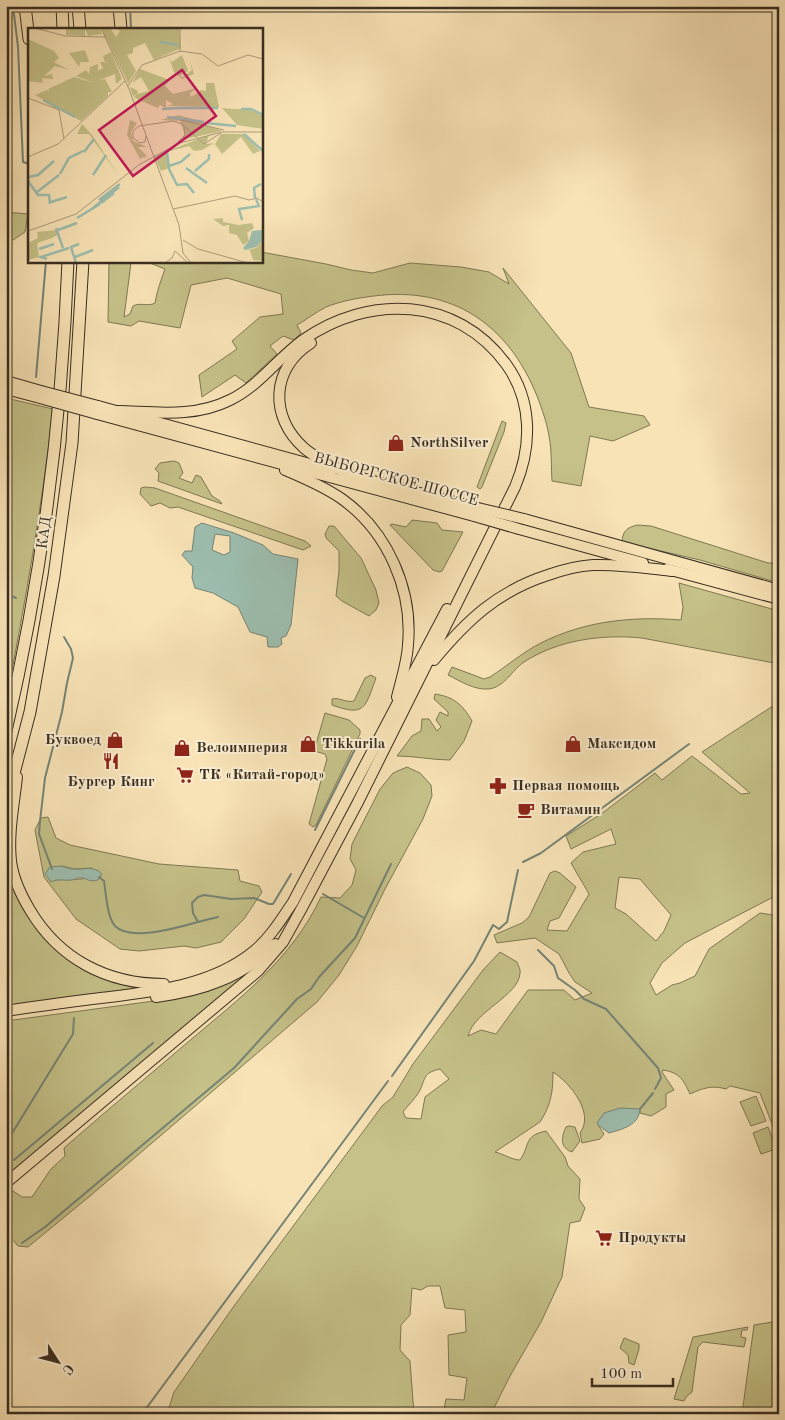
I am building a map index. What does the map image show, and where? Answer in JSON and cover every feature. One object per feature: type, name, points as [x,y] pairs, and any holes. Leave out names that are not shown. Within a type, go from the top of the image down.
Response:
[{"type":"highway","points":[[25,6],[28,31]]},
{"type":"highway","points":[[62,6],[63,28]]},
{"type":"highway","points":[[78,6],[80,28]]},
{"type":"highway","points":[[120,6],[121,28]]},
{"type":"highway","name":"КАД","points":[[6,732],[22,662],[46,522],[56,433],[68,262]]},
{"type":"highway","name":"КАД","points":[[6,804],[21,751],[40,665],[54,576],[72,443],[83,262]]},
{"type":"main road","points":[[6,1183],[258,971],[283,942],[357,804],[515,487],[526,456],[528,440],[527,419],[519,390],[509,368],[485,340],[461,324],[433,312],[395,308],[370,311],[339,320],[305,339],[249,388],[222,404],[194,411],[170,414],[118,411]]},
{"type":"main road","points":[[6,1010],[116,996],[184,984],[229,968],[253,952],[273,932],[294,902],[510,485],[518,462],[521,440],[520,414],[512,387],[500,366],[466,334],[450,325],[420,317],[395,315],[363,319],[335,329],[308,345],[293,358],[284,373],[279,400],[282,418],[290,432],[305,449],[351,475]]},
{"type":"main road","name":"ВЫБОРГСКОЕ ШОССЕ","points":[[6,381],[40,395]]},
{"type":"main road","name":"ВЫБОРГСКОЕ ШОССЕ","points":[[6,389],[40,395],[97,410],[256,457],[779,590]]},
{"type":"main road","name":"ВЫБОРГСКОЕ ШОССЕ","points":[[97,410],[118,411],[351,475],[476,512]]},
{"type":"main road","points":[[256,457],[315,484],[342,499],[368,524],[392,559],[405,592],[408,617],[408,646],[404,670],[391,717]]},
{"type":"main road","name":"ВЫБОРГСКОЕ ШОССЕ","points":[[521,524],[672,571],[779,599]]},
{"type":"main road","points":[[421,676],[451,638],[470,619],[504,594],[530,580],[562,570],[591,565],[672,571]]},
{"type":"main road","points":[[21,751],[10,829],[11,862],[20,892],[49,938],[85,965],[121,980],[136,983],[184,984]]},
{"type":"main road","points":[[6,1015],[165,996],[206,987],[233,976],[255,962],[273,946],[294,922]]},
{"type":"shaded area","points":[[6,212],[28,214],[25,232],[10,242],[6,241]]},
{"type":"shaded area","points":[[262,252],[373,273],[410,263],[461,267],[489,272],[509,284],[503,268],[571,353],[589,407],[644,416],[650,425],[613,441],[590,436],[581,486],[552,481],[550,442],[544,416],[525,371],[510,349],[493,330],[474,315],[452,304],[428,297],[402,294],[350,300],[326,307],[297,325],[301,333],[294,340],[283,336],[270,346],[277,354],[246,383],[235,375],[202,397],[199,375],[237,349],[232,341],[260,317],[283,314],[281,294],[227,278],[191,285],[180,328],[139,321],[131,326],[108,322],[109,262],[131,263],[124,317],[130,314],[133,306],[155,303],[165,269],[150,263],[139,263],[262,262]]},
{"type":"shaded area","points":[[6,398],[53,409],[33,555],[6,701]]},
{"type":"shaded area","points":[[502,421],[506,423],[504,432],[480,489],[477,487]]},
{"type":"shaded area","points":[[174,461],[179,463],[183,473],[179,478],[192,483],[196,475],[201,477],[212,496],[222,504],[158,481],[159,473],[155,469],[160,463]]},
{"type":"shaded area","points":[[141,488],[155,488],[305,541],[311,546],[303,550],[178,507],[170,508],[160,503],[151,506],[140,494]]},
{"type":"shaded area","points":[[412,520],[437,523],[442,530],[463,532],[442,571],[433,570],[390,525],[406,527]]},
{"type":"shaded area","points":[[202,523],[263,545],[273,554],[298,559],[291,625],[286,636],[281,638],[282,644],[278,647],[268,647],[267,637],[250,632],[238,607],[213,593],[195,588],[192,578],[193,567],[182,555],[185,551],[192,551],[195,527]],"holes":[[[215,534],[230,536],[230,552],[224,555],[212,550]]]},
{"type":"shaded area","points":[[637,525],[651,526],[768,563],[779,563],[779,583],[700,560],[622,542],[626,530]]},
{"type":"shaded area","points":[[329,526],[334,526],[361,558],[376,590],[379,603],[376,610],[369,616],[336,596],[339,551],[326,538],[325,534]]},
{"type":"shaded area","points":[[679,583],[779,611],[779,662],[774,663],[642,638],[611,637],[581,640],[537,654],[520,665],[494,688],[483,689],[467,685],[448,675],[452,667],[484,679],[490,677],[541,643],[592,625],[627,620],[681,620],[683,607]]},
{"type":"shaded area","points":[[371,675],[376,678],[369,697],[362,707],[358,710],[351,710],[332,705],[332,699],[354,701],[365,678]]},
{"type":"shaded area","points":[[435,694],[457,702],[472,721],[464,741],[450,760],[397,756],[412,736],[421,731],[422,719],[429,719],[437,731],[441,727],[436,720],[440,712],[448,716],[448,712],[434,699]]},
{"type":"shaded area","points":[[779,702],[779,894],[685,943],[662,963],[650,983],[656,995],[672,985],[695,976],[709,949],[760,913],[779,916],[779,1142],[760,1093],[730,1086],[726,1089],[708,1088],[690,1094],[685,1084],[677,1075],[663,1070],[662,1072],[674,1090],[666,1094],[666,1107],[651,1116],[640,1113],[640,1109],[598,1125],[604,1134],[600,1139],[582,1143],[580,1133],[584,1125],[583,1108],[573,1091],[553,1072],[551,1098],[540,1122],[495,1152],[520,1160],[528,1141],[534,1135],[546,1131],[565,1157],[568,1166],[580,1179],[579,1199],[585,1208],[580,1221],[570,1223],[562,1277],[541,1322],[491,1414],[443,1414],[446,1399],[464,1400],[467,1378],[449,1375],[448,1335],[466,1332],[465,1310],[445,1308],[440,1286],[428,1286],[421,1290],[412,1288],[410,1315],[401,1325],[400,1350],[410,1361],[414,1414],[167,1414],[174,1392],[234,1306],[382,1106],[393,1097],[413,1064],[483,970],[500,952],[517,962],[520,969],[518,981],[505,996],[479,1019],[472,1027],[468,1036],[481,1030],[496,1034],[528,990],[564,990],[575,1000],[592,993],[575,982],[559,954],[535,938],[497,943],[494,935],[522,923],[529,917],[550,873],[555,871],[576,887],[559,918],[550,921],[547,930],[567,931],[589,894],[571,863],[583,852],[616,844],[611,829],[571,849],[566,836],[601,814],[655,773],[662,780],[692,756],[741,794],[750,793],[702,752]],"holes":[[[619,877],[640,879],[671,915],[664,931],[656,941],[626,914],[615,908]],[[440,1069],[449,1079],[425,1097],[421,1119],[406,1118],[403,1112],[417,1095],[425,1077],[430,1072]]]},
{"type":"shaded area","points":[[325,713],[349,720],[360,730],[360,734],[316,825],[313,827],[309,824],[327,759],[325,754],[314,751]]},
{"type":"shaded area","points":[[407,767],[420,773],[431,785],[432,796],[423,819],[357,946],[339,975],[317,1002],[90,1196],[28,1247],[18,1246],[6,1232],[6,1192],[10,1189],[22,1197],[32,1197],[51,1169],[65,1156],[64,1148],[263,977],[295,940],[321,897],[340,898],[352,885],[356,870],[350,859],[352,844],[380,789],[393,773]]},
{"type":"shaded area","points":[[48,817],[56,838],[70,845],[159,864],[238,870],[240,881],[259,886],[262,892],[244,919],[221,942],[196,948],[184,946],[139,951],[120,949],[76,919],[44,877],[35,830],[41,818]],"holes":[[[61,866],[75,869],[92,868],[83,879],[52,880]]]},
{"type":"shaded area","points":[[6,831],[12,882],[23,908],[34,925],[48,941],[81,967],[120,984],[141,989],[6,1006]]},
{"type":"shaded area","points":[[61,866],[72,869],[92,869],[102,874],[95,881],[78,878],[51,882],[45,874],[50,867]]},
{"type":"shaded area","points":[[265,960],[6,1176],[6,1021],[191,996],[232,981]]},
{"type":"shaded area","points":[[756,1096],[766,1121],[751,1126],[740,1102]]},
{"type":"shaded area","points":[[620,1108],[640,1109],[637,1119],[629,1126],[609,1133],[598,1125],[597,1123],[604,1113]]},
{"type":"shaded area","points":[[569,1126],[575,1127],[580,1141],[572,1152],[565,1148],[563,1142],[564,1131]]},
{"type":"shaded area","points":[[768,1127],[776,1149],[761,1154],[753,1133]]},
{"type":"shaded area","points":[[779,1321],[779,1414],[742,1414],[754,1325]]},
{"type":"shaded area","points":[[748,1327],[747,1330],[742,1330],[741,1337],[746,1338],[744,1347],[703,1342],[698,1347],[692,1392],[684,1401],[674,1399],[693,1337]]},
{"type":"shaded area","points":[[624,1338],[639,1344],[634,1365],[629,1363],[628,1355],[620,1348]]},
{"type":"waterway","points":[[13,6],[18,47],[23,162],[28,164]]},
{"type":"waterway","points":[[130,6],[131,28]]},
{"type":"waterway","points":[[36,377],[46,262]]},
{"type":"waterway","points":[[6,591],[9,595],[16,598]]},
{"type":"waterway","points":[[52,869],[39,834],[45,778],[62,712],[73,658],[71,649],[64,637]]},
{"type":"waterway","points":[[315,830],[360,739]]},
{"type":"waterway","points":[[523,862],[541,853],[689,744]]},
{"type":"waterway","points":[[22,1243],[45,1227],[234,1068],[297,999],[311,989],[319,977],[355,938],[391,864]]},
{"type":"waterway","points":[[392,1076],[474,961],[493,925],[499,929],[507,922],[518,870]]},
{"type":"waterway","points":[[99,877],[104,881],[109,911],[115,926],[122,931],[143,933],[168,930],[198,922],[193,913],[192,903],[198,897],[204,895],[231,899],[254,898],[273,904],[291,874]]},
{"type":"waterway","points":[[323,894],[364,918]]},
{"type":"waterway","points":[[198,922],[218,917]]},
{"type":"waterway","points":[[538,950],[554,966],[558,978],[584,999],[606,1009],[658,1068],[661,1078],[655,1089]]},
{"type":"waterway","points":[[6,1143],[73,1034],[74,1018]]},
{"type":"waterway","points":[[14,1160],[153,1043]]},
{"type":"waterway","points":[[142,1414],[388,1081]]},
{"type":"waterway","points":[[640,1109],[653,1093]]},
{"type":"place","name":"NorthSilver","points":[[396,443]]},
{"type":"place","name":"Буквоед","points":[[115,740]]},
{"type":"place","name":"Tikkurila","points":[[308,744]]},
{"type":"place","name":"Максидом","points":[[573,744]]},
{"type":"place","name":"Велоимперия","points":[[182,748]]},
{"type":"place","name":"Бургер Кинг","points":[[111,761]]},
{"type":"place","name":"ТК «Китай-город»","points":[[185,775]]},
{"type":"place","name":"Первая помощь","points":[[498,786]]},
{"type":"place","name":"Витамин","points":[[526,810]]},
{"type":"place","name":"Продукты","points":[[604,1238]]}]
